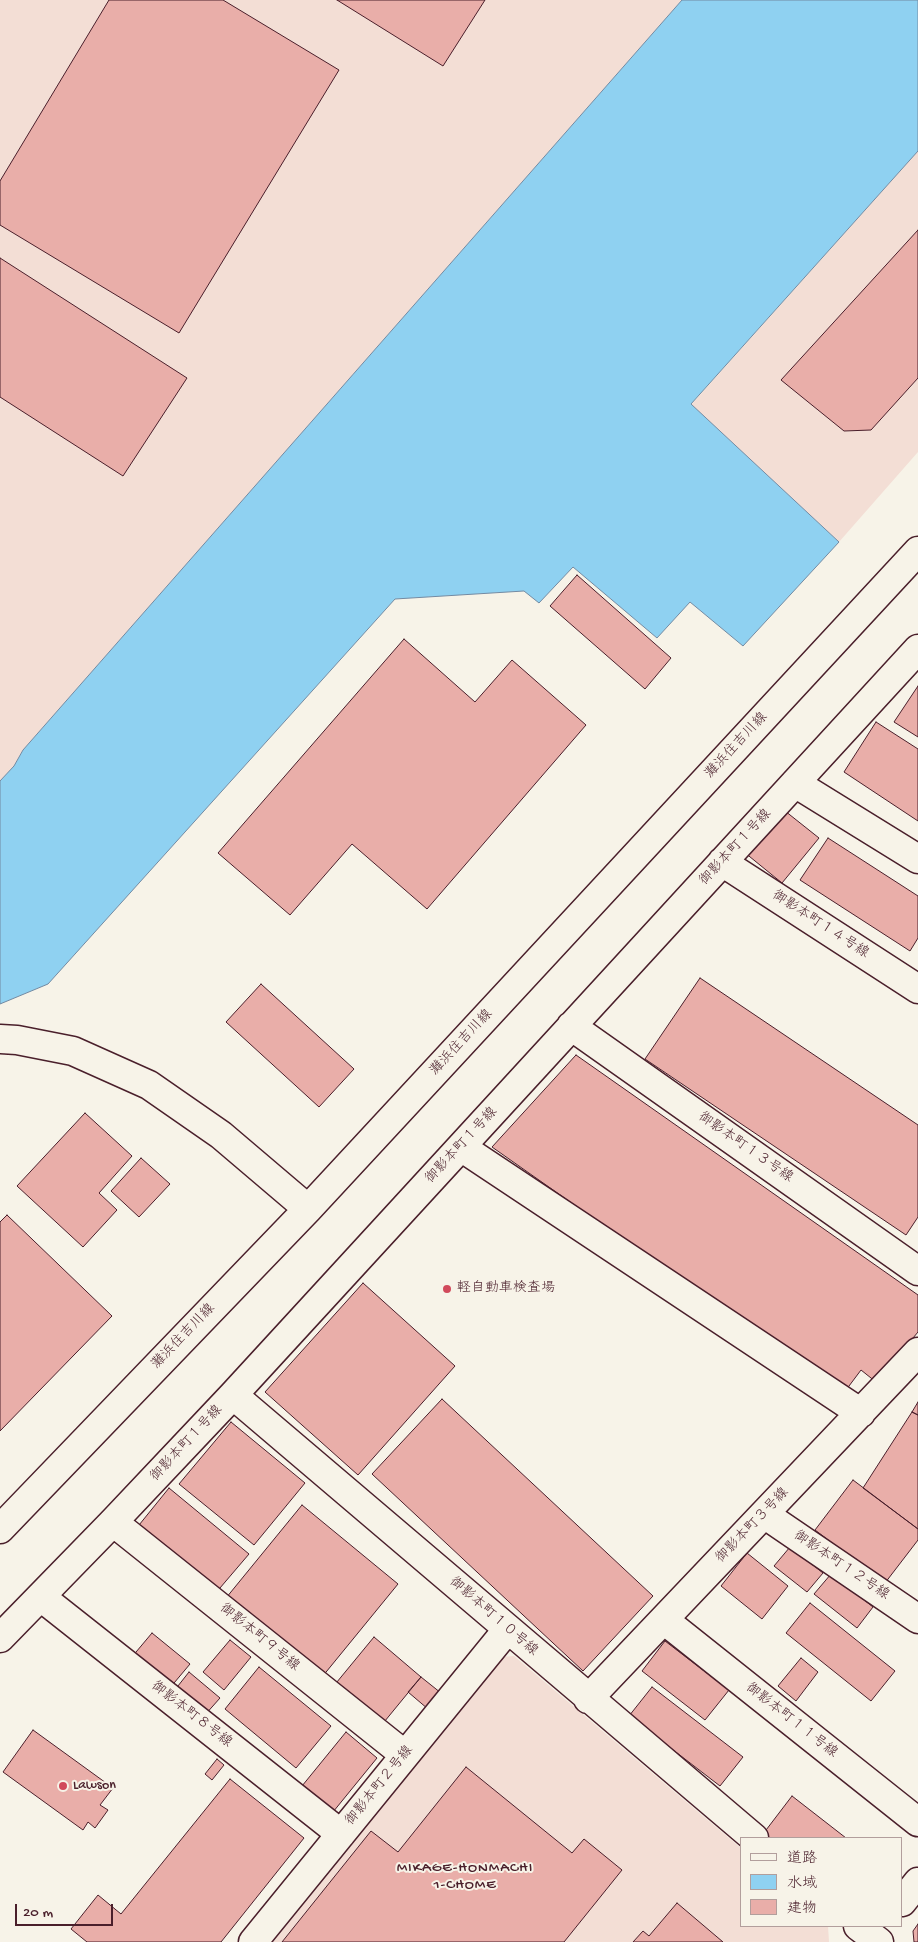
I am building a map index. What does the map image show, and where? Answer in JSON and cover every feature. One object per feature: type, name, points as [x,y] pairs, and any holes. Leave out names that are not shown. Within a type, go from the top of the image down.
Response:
[{"type":"street","name":"灘浜住吉川線","points":[[0,1529],[308,1208],[918,551]]},
{"type":"street","name":"御影本町１号線","points":[[0,1638],[233,1395],[722,862],[917,653]]},
{"type":"street","points":[[795,783],[918,859]]},
{"type":"street","name":"御影本町１４号線","points":[[722,862],[918,988]]},
{"type":"street","name":"御影本町１３号線","points":[[572,1026],[918,1271]]},
{"type":"street","points":[[0,1039],[17,1040],[73,1051],[149,1085],[220,1135],[308,1208]]},
{"type":"street","points":[[461,1147],[861,1413]]},
{"type":"street","name":"御影本町３号線","points":[[588,1699],[918,1352]]},
{"type":"street","name":"御影本町１０号線","points":[[233,1395],[588,1699],[753,1837]]},
{"type":"street","name":"御影本町１２号線","points":[[764,1514],[918,1619]]},
{"type":"street","name":"御影本町９号線","points":[[113,1522],[405,1755]]},
{"type":"street","name":"御影本町８号線","points":[[41,1597],[341,1834]]},
{"type":"street","name":"御影本町１１号線","points":[[664,1620],[918,1822]]},
{"type":"street","name":"御影本町２号線","points":[[253,1942],[507,1630]]},
{"type":"street","points":[[903,1901],[918,1882]]},
{"type":"shaded area","points":[[0,0],[682,0],[23,750],[14,766],[0,781]]},
{"type":"shaded area","points":[[918,151],[918,452],[839,542],[691,405]]},
{"type":"shaded area","points":[[514,1656],[740,1847],[740,1927],[828,1927],[829,1942],[269,1942],[501,1657]]},
{"type":"water","points":[[682,0],[918,0],[918,151],[691,404],[839,542],[743,646],[690,602],[657,638],[573,567],[539,603],[524,591],[395,599],[48,984],[0,1004],[0,781],[14,766],[23,750]]},
{"type":"building","points":[[109,0],[223,0],[339,70],[179,333],[0,225],[0,181]]},
{"type":"building","points":[[337,0],[485,0],[443,66]]},
{"type":"building","points":[[918,230],[918,378],[871,430],[844,431],[781,380]]},
{"type":"building","points":[[0,258],[187,378],[123,476],[0,397]]},
{"type":"building","points":[[577,575],[671,658],[645,689],[550,606]]},
{"type":"building","points":[[404,639],[475,702],[512,660],[586,725],[427,909],[352,844],[290,915],[218,853]]},
{"type":"building","points":[[918,686],[918,737],[894,722]]},
{"type":"building","points":[[876,722],[918,749],[918,821],[844,772]]},
{"type":"building","points":[[780,807],[819,838],[782,883],[744,852]]},
{"type":"building","points":[[828,838],[918,896],[918,938],[910,951],[800,880]]},
{"type":"building","points":[[700,978],[918,1125],[918,1217],[906,1235],[645,1059]]},
{"type":"building","points":[[261,984],[354,1069],[319,1107],[226,1022]]},
{"type":"building","points":[[576,1055],[918,1295],[918,1332],[876,1382],[861,1370],[843,1394],[492,1147]]},
{"type":"building","points":[[85,1113],[132,1156],[99,1193],[117,1210],[83,1247],[17,1186]]},
{"type":"building","points":[[141,1158],[170,1184],[139,1217],[111,1191]]},
{"type":"building","points":[[7,1215],[112,1316],[0,1431],[0,1222]]},
{"type":"building","points":[[363,1283],[455,1366],[358,1475],[265,1392]]},
{"type":"building","points":[[442,1399],[653,1596],[583,1671],[372,1474]]},
{"type":"building","points":[[918,1402],[918,1415],[912,1412]]},
{"type":"building","points":[[912,1412],[918,1415],[918,1529],[863,1488]]},
{"type":"building","points":[[231,1422],[305,1483],[254,1545],[179,1484]]},
{"type":"building","points":[[853,1480],[918,1529],[918,1540],[885,1583],[815,1530]]},
{"type":"building","points":[[169,1488],[249,1554],[214,1595],[135,1530]]},
{"type":"building","points":[[302,1505],[398,1584],[322,1677],[226,1598]]},
{"type":"building","points":[[790,1547],[823,1573],[807,1592],[774,1566]]},
{"type":"building","points":[[747,1553],[788,1586],[762,1619],[721,1586]]},
{"type":"building","points":[[831,1574],[873,1607],[857,1628],[814,1594]]},
{"type":"building","points":[[810,1603],[895,1671],[871,1701],[786,1633]]},
{"type":"building","points":[[152,1633],[190,1664],[169,1689],[131,1658]]},
{"type":"building","points":[[374,1637],[421,1677],[380,1727],[332,1688]]},
{"type":"building","points":[[230,1640],[251,1657],[224,1690],[203,1672]]},
{"type":"building","points":[[665,1641],[729,1690],[705,1720],[642,1671]]},
{"type":"building","points":[[801,1658],[818,1672],[796,1701],[778,1686]]},
{"type":"building","points":[[259,1667],[331,1726],[296,1768],[225,1709]]},
{"type":"building","points":[[189,1672],[220,1698],[204,1716],[174,1691]]},
{"type":"building","points":[[421,1677],[441,1693],[428,1709],[408,1692]]},
{"type":"building","points":[[652,1687],[743,1757],[720,1786],[629,1716]]},
{"type":"building","points":[[33,1730],[113,1788],[100,1805],[108,1810],[95,1828],[88,1822],[83,1830],[3,1772]]},
{"type":"building","points":[[346,1732],[377,1758],[333,1812],[302,1786]]},
{"type":"building","points":[[217,1759],[224,1765],[212,1780],[205,1774]]},
{"type":"building","points":[[466,1767],[572,1853],[584,1839],[622,1870],[564,1942],[282,1942],[371,1831],[398,1852]]},
{"type":"building","points":[[230,1779],[304,1838],[221,1942],[87,1942],[71,1929],[98,1895],[121,1914]]},
{"type":"building","points":[[792,1796],[845,1837],[768,1837],[763,1834]]},
{"type":"building","points":[[677,1903],[723,1942],[633,1942],[643,1931],[649,1936]]},
{"type":"building","points":[[918,1924],[918,1942],[914,1942],[913,1931]]},
{"type":"place","name":"軽自動車検査場","points":[[447,1289]]},
{"type":"place","name":"Lawson","points":[[63,1786]]},
{"type":"district","name":"MIKAGE-HONMACHI 1-CHOME","points":[[465,1878]]}]
